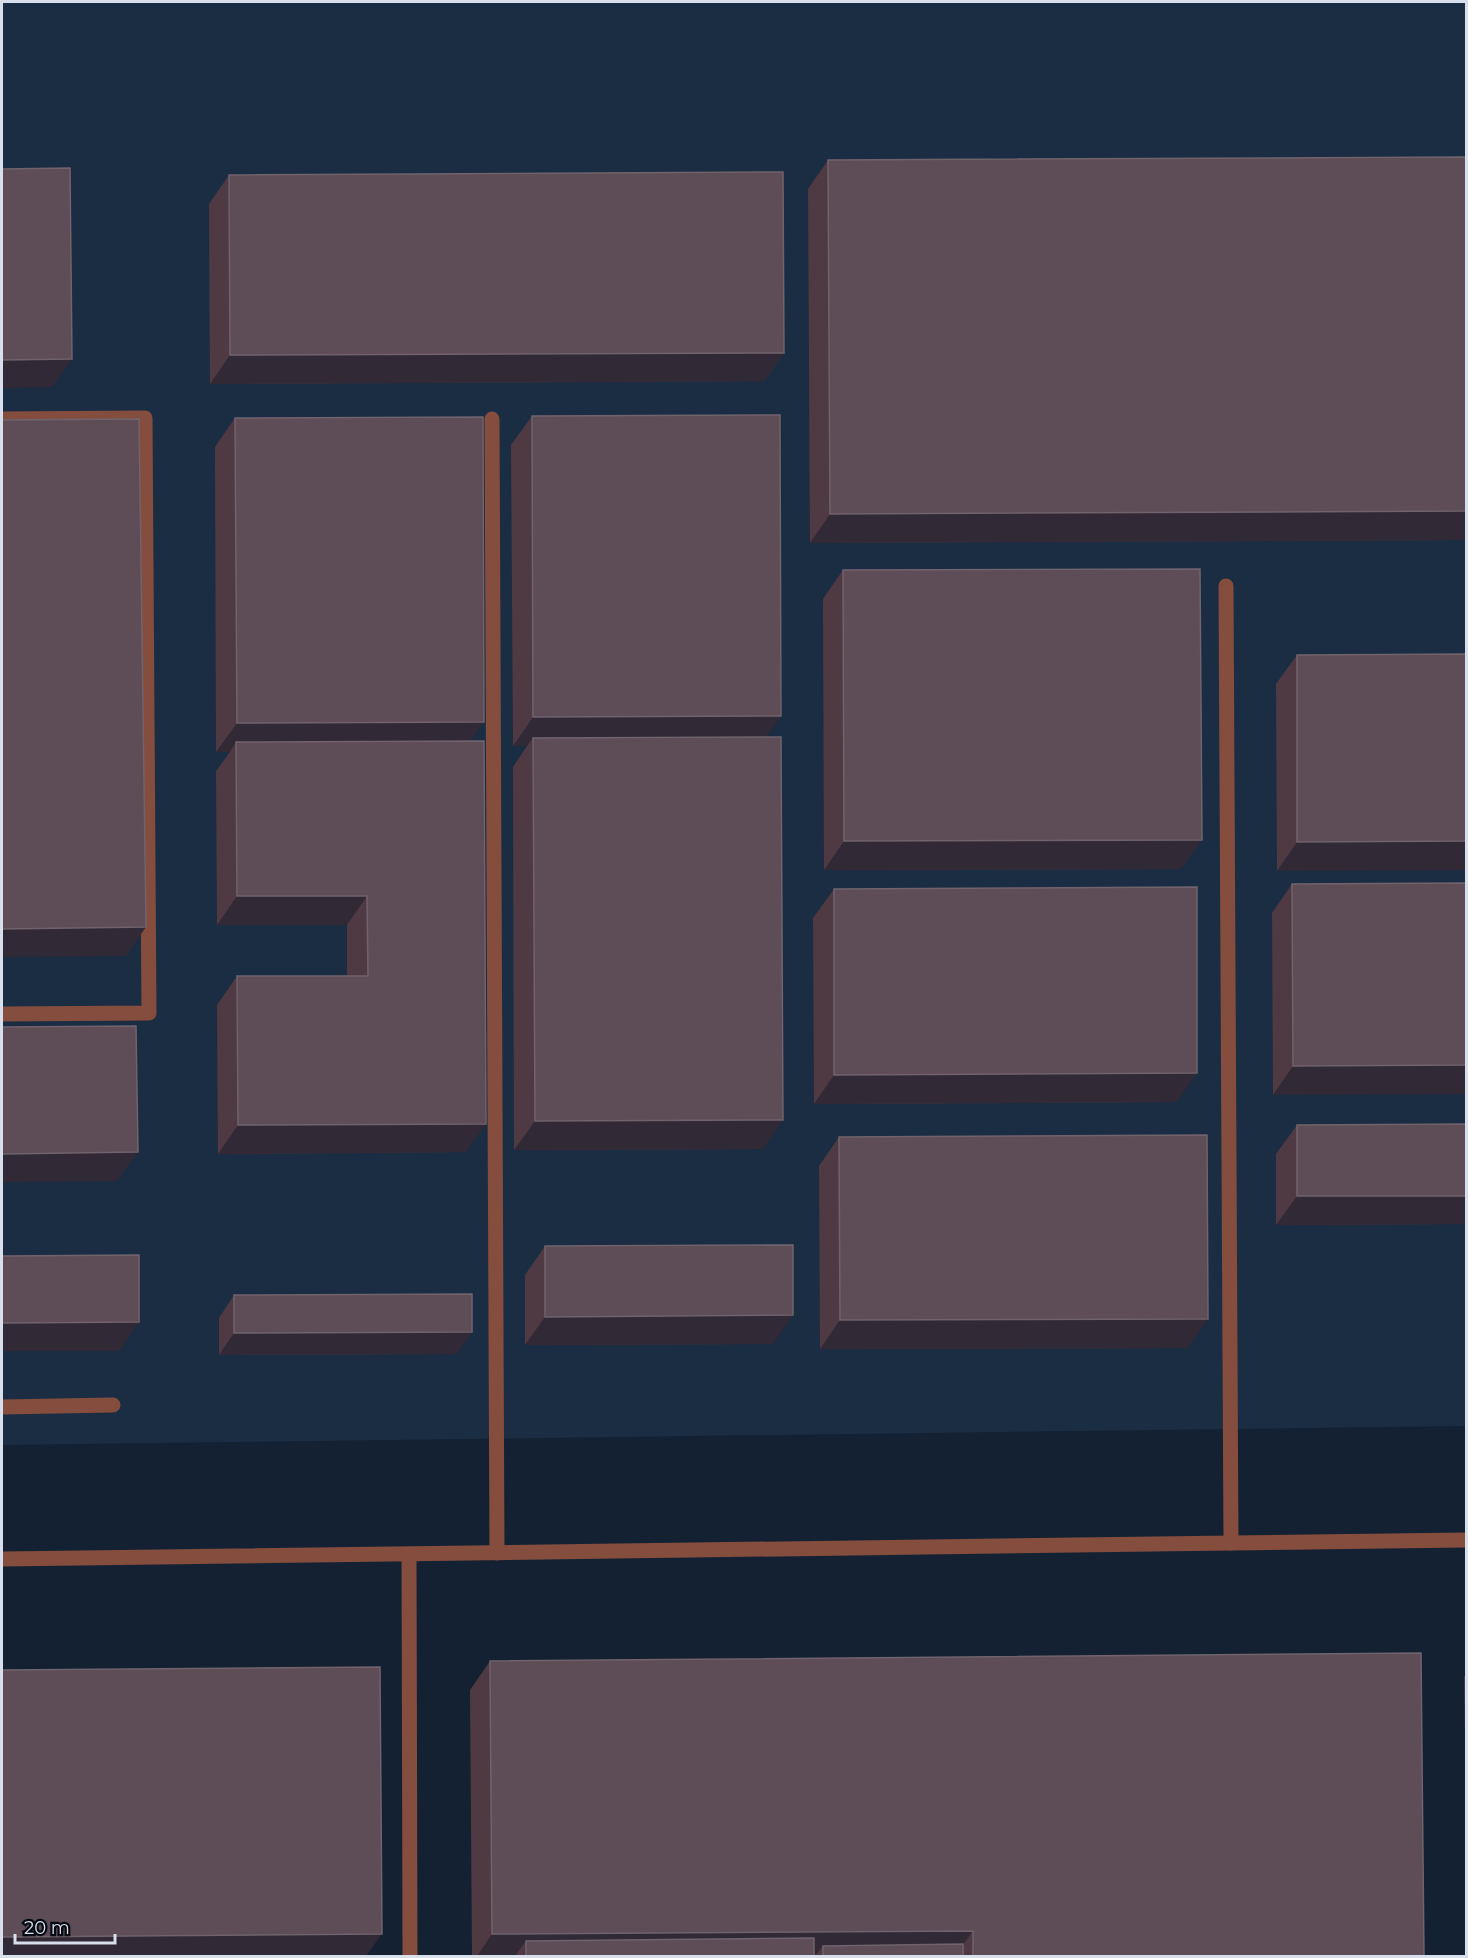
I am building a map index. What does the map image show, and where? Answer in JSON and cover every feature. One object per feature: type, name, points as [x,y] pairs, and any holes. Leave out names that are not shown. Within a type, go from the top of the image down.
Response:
[{"type":"street","points":[[2,419],[145,418],[149,1013],[2,1014]]},
{"type":"street","points":[[492,419],[497,1553]]},
{"type":"street","points":[[1226,586],[1231,1543]]},
{"type":"street","points":[[2,1407],[113,1405]]},
{"type":"street","points":[[2,1559],[1467,1540]]},
{"type":"street","points":[[409,1554],[410,1956]]},
{"type":"shaded area","points":[[2,2],[1466,2],[1466,1426],[2,1445]]},
{"type":"building","points":[[1467,157],[1467,511],[830,514],[828,160]]},
{"type":"building","points":[[70,168],[72,359],[2,360],[2,169]]},
{"type":"building","points":[[783,172],[784,353],[230,355],[229,175]]},
{"type":"building","points":[[780,415],[781,716],[533,717],[532,416]]},
{"type":"building","points":[[483,417],[484,722],[237,723],[235,418]]},
{"type":"building","points":[[139,419],[146,927],[2,929],[2,420]]},
{"type":"building","points":[[1200,569],[1202,840],[844,841],[843,570]]},
{"type":"building","points":[[1467,654],[1467,841],[1297,842],[1297,655]]},
{"type":"building","points":[[781,737],[783,1120],[535,1121],[533,738]]},
{"type":"building","points":[[484,741],[486,1124],[238,1125],[237,976],[368,976],[367,896],[237,896],[236,742]]},
{"type":"building","points":[[1467,883],[1467,1065],[1293,1066],[1292,884]]},
{"type":"building","points":[[1197,887],[1197,1073],[834,1075],[834,889]]},
{"type":"building","points":[[136,1026],[138,1152],[2,1154],[2,1027]]},
{"type":"building","points":[[1467,1124],[1467,1196],[1297,1196],[1297,1125]]},
{"type":"building","points":[[1207,1135],[1208,1319],[840,1320],[839,1137]]},
{"type":"building","points":[[793,1245],[793,1315],[545,1317],[545,1246]]},
{"type":"building","points":[[139,1255],[139,1322],[2,1323],[2,1256]]},
{"type":"building","points":[[472,1294],[472,1332],[234,1333],[234,1295]]},
{"type":"building","points":[[1421,1653],[1424,1956],[973,1956],[973,1931],[492,1934],[490,1661]]},
{"type":"building","points":[[380,1667],[382,1934],[2,1937],[2,1670]]},
{"type":"building","points":[[814,1938],[814,1956],[526,1956],[526,1941]]},
{"type":"building","points":[[963,1944],[963,1956],[823,1956],[823,1946]]}]
